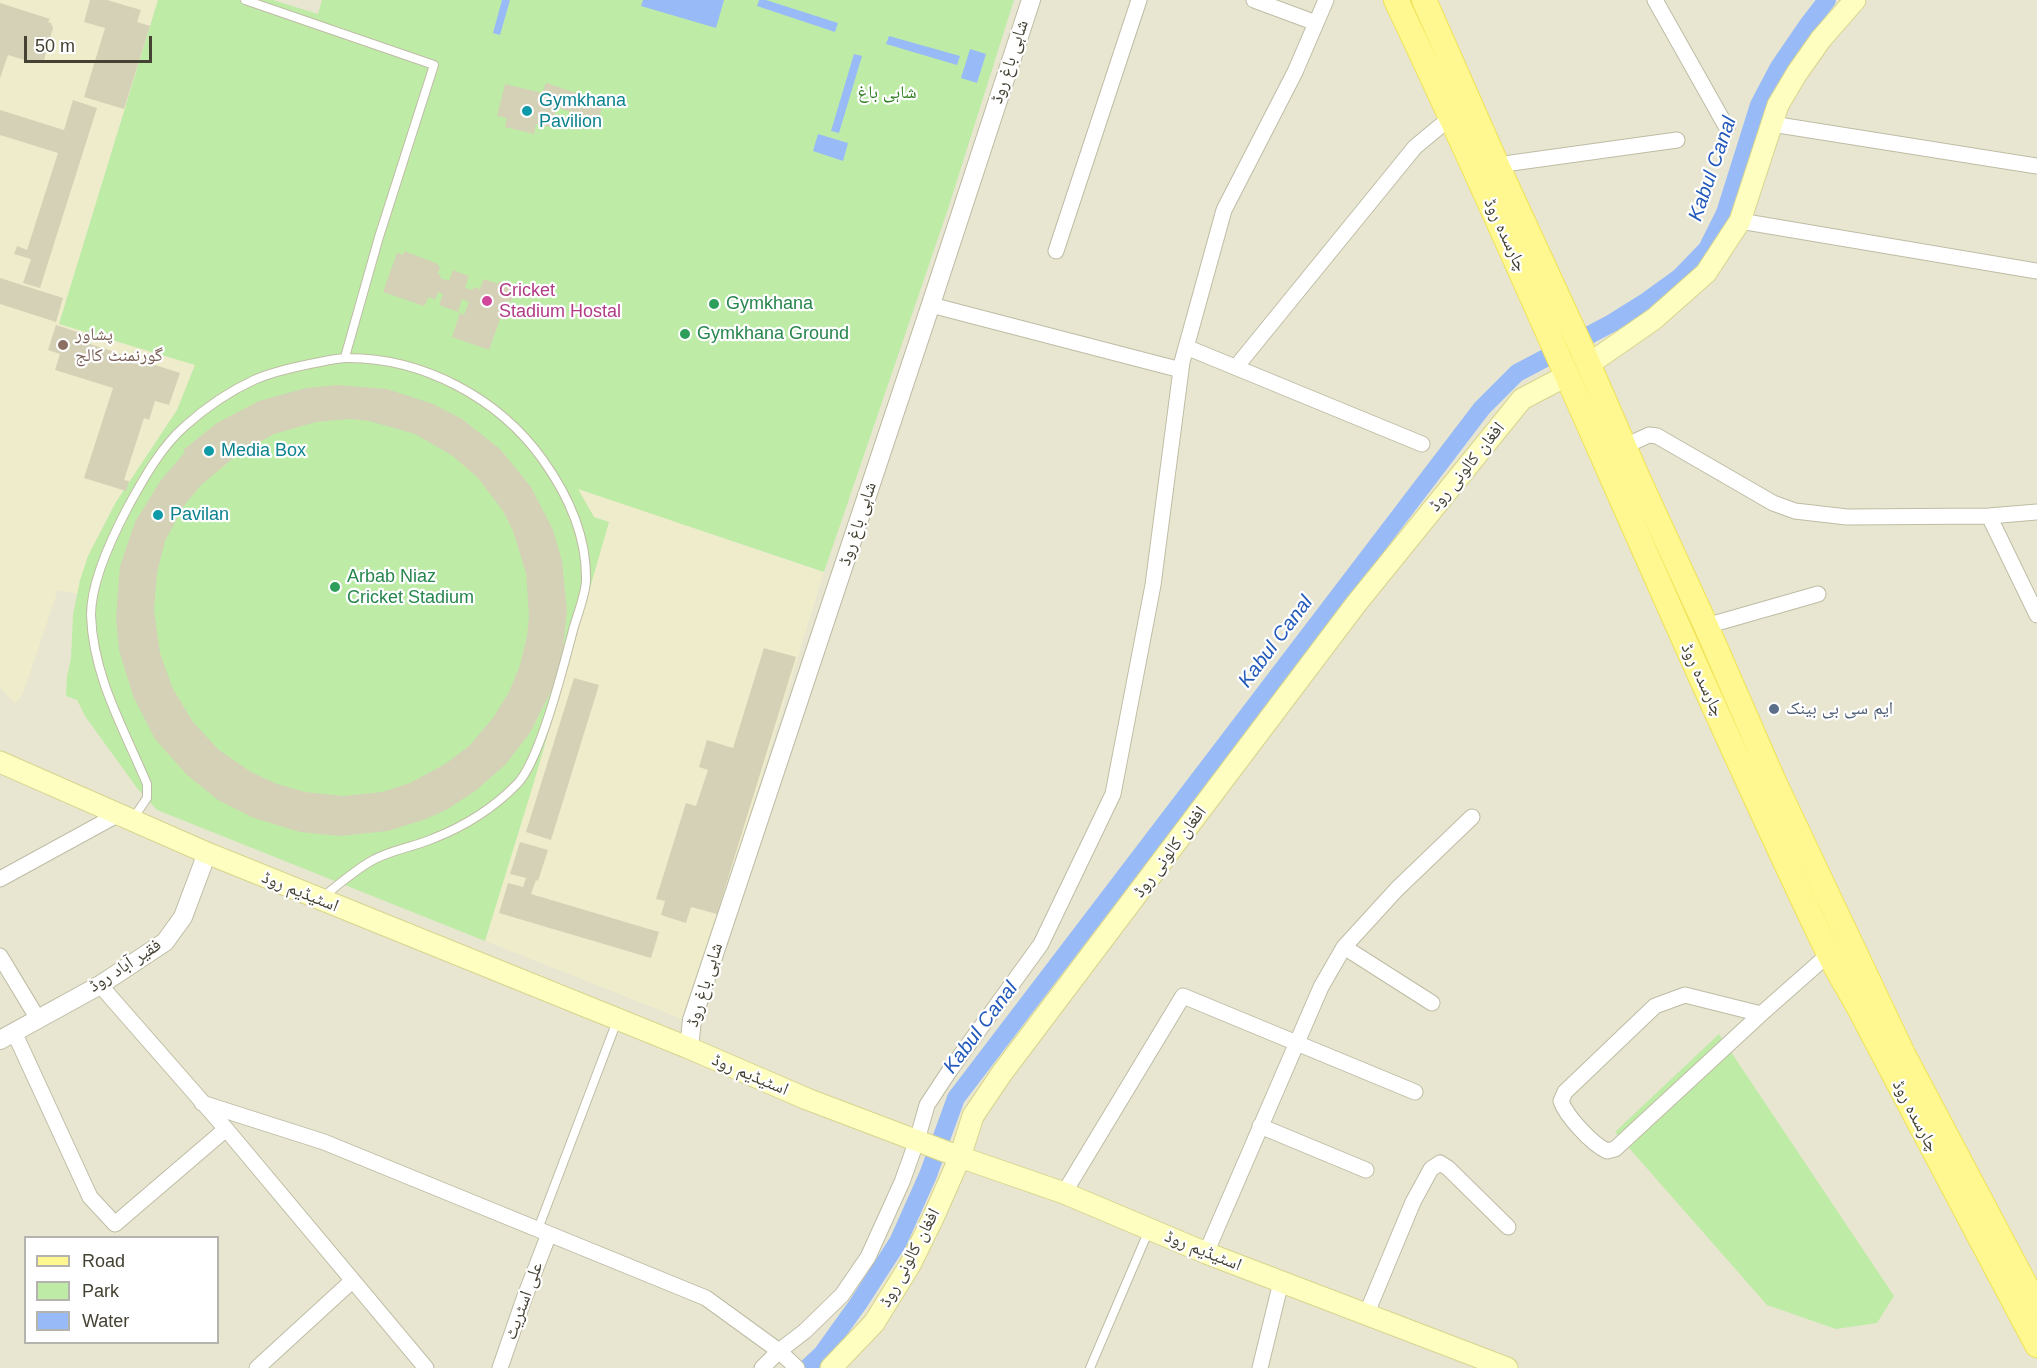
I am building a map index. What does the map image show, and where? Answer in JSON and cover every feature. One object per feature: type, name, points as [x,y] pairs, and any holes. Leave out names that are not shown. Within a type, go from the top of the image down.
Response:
[{"type":"main road","name":"چارسدہ روڈ","points":[[1396,0],[1550,337],[1685,642],[1829,954],[2037,1345]]},
{"type":"main road","name":"چارسدہ روڈ","points":[[1424,0],[1581,346],[1775,784],[1850,944],[1903,1054],[2037,1307]]},
{"type":"main road","points":[[1581,346],[1654,319],[1706,273],[1740,221],[1779,105],[1797,73],[1821,39],[1855,0]]},
{"type":"main road","name":"افغان کالونی روڈ","points":[[835,1364],[874,1323],[910,1265],[933,1218],[973,1116],[988,1092],[1356,604],[1522,399],[1563,369]]},
{"type":"main road","name":"اسٹیڈیم روڈ","points":[[0,762],[207,853],[617,1021],[689,1048],[807,1099],[1064,1194],[1365,1315],[1471,1361],[1507,1368]]},
{"type":"main road","points":[[1829,954],[1850,944]]},
{"type":"street","name":"شاہی باغ روڈ","points":[[689,1048],[692,1020],[931,305],[1030,0]]},
{"type":"street","points":[[1056,251],[1139,0]]},
{"type":"street","points":[[1254,0],[1316,23]]},
{"type":"street","points":[[762,1368],[787,1359],[805,1331],[842,1294],[868,1257],[902,1182],[927,1105],[1041,944],[1113,794],[1153,585],[1186,347],[1224,210],[1294,72],[1326,0]]},
{"type":"street","points":[[1655,0],[1726,128]]},
{"type":"street","points":[[1236,367],[1415,147],[1450,118]]},
{"type":"street","points":[[1772,124],[2037,166]]},
{"type":"street","points":[[1497,165],[1677,140]]},
{"type":"street","points":[[1740,221],[2037,271]]},
{"type":"street","points":[[931,305],[1181,370]]},
{"type":"street","points":[[1186,347],[1422,444]]},
{"type":"street","points":[[1625,446],[1649,435],[1657,436],[1773,503],[1795,511],[1847,517],[1989,516],[2037,512]]},
{"type":"street","points":[[1989,516],[2037,615]]},
{"type":"street","points":[[1706,626],[1818,594]]},
{"type":"street","points":[[0,879],[124,817]]},
{"type":"street","points":[[1206,1253],[1321,987],[1344,947],[1397,889],[1472,817]]},
{"type":"street","name":"فقیر آباد روڈ","points":[[7,1036],[100,985],[165,942],[183,917],[207,853]]},
{"type":"street","points":[[1344,947],[1432,1003]]},
{"type":"street","points":[[1761,1014],[1685,995],[1655,1006],[1565,1092],[1561,1101],[1564,1110],[1599,1147],[1607,1151],[1615,1149],[1829,954]]},
{"type":"street","points":[[0,956],[38,1019]]},
{"type":"street","points":[[100,985],[226,1129],[425,1367]]},
{"type":"street","points":[[1064,1194],[1183,996],[1415,1092]]},
{"type":"street","points":[[7,1036],[90,1197],[115,1224],[226,1129]]},
{"type":"street","points":[[202,1103],[324,1142],[706,1298],[787,1359]]},
{"type":"street","points":[[1260,1126],[1366,1170]]},
{"type":"street","points":[[1365,1315],[1413,1202],[1431,1169],[1440,1163],[1448,1168],[1508,1227]]},
{"type":"street","name":"علی اسٹریٹ","points":[[500,1368],[525,1296],[543,1232]]},
{"type":"street","points":[[257,1368],[352,1281]]},
{"type":"street","points":[[1260,1368],[1281,1282]]},
{"type":"lane","points":[[244,0],[434,65],[379,237],[345,357]]},
{"type":"lane","points":[[124,817],[147,798],[147,784],[108,698],[96,656],[91,612],[99,571],[116,531],[158,458],[184,427],[221,400],[255,380],[298,366],[345,357],[381,360],[450,382],[481,400],[510,422],[535,448],[556,478],[572,510],[583,545],[586,584],[565,663],[543,729],[534,754],[520,780],[494,805],[463,825],[430,840],[374,860],[320,900]]},
{"type":"lane","points":[[543,1232],[617,1021]]},
{"type":"lane","points":[[1090,1368],[1149,1229]]},
{"type":"shaded area","points":[[0,0],[2037,0],[2037,1368],[0,1368]]},
{"type":"shaded area","name":"پشاور گورنمنٹ کالج","points":[[0,0],[158,0],[59,324],[195,365],[177,410],[116,502],[98,536],[88,556],[77,594],[58,590],[22,696],[15,704],[0,687]]},
{"type":"shaded area","points":[[577,488],[824,572],[687,1021],[485,941],[609,522],[594,517]]},
{"type":"green space","name":"شاہی باغ","points":[[158,0],[273,0],[318,14],[322,0],[1014,0],[948,209],[824,572],[578,489],[594,517],[609,522],[534,782],[485,941],[157,810],[137,788],[85,716],[77,700],[66,696],[73,615],[80,580],[88,556],[116,502],[177,410],[195,365],[59,324]]},
{"type":"green space","points":[[1719,1034],[1894,1296],[1877,1323],[1836,1329],[1767,1305],[1615,1132]]},
{"type":"water","points":[[502,0],[510,0],[500,35],[493,33]]},
{"type":"water","points":[[643,0],[724,0],[716,28],[641,6]]},
{"type":"water","points":[[759,0],[766,0],[838,23],[835,32],[757,6]]},
{"type":"water","points":[[889,36],[960,56],[957,65],[886,44]]},
{"type":"water","points":[[970,49],[986,54],[977,83],[961,78]]},
{"type":"water","points":[[854,54],[862,56],[839,133],[831,131]]},
{"type":"water","points":[[818,134],[848,143],[843,161],[813,151]]},
{"type":"building","points":[[90,0],[107,0],[141,10],[137,22],[150,26],[124,109],[84,97],[105,28],[84,22]]},
{"type":"building","points":[[0,3],[50,19],[48,22],[53,28],[43,63],[35,61],[34,63],[8,55],[0,78]]},
{"type":"building","name":"Gymkhana Pavilion","points":[[546,83],[604,102],[598,121],[556,107],[550,127],[536,124],[534,134],[505,127],[507,118],[497,116],[505,84],[542,93]]},
{"type":"building","points":[[73,100],[97,108],[40,288],[23,283],[31,259],[14,254],[17,246],[27,250],[58,153],[0,135],[0,110],[64,130]]},
{"type":"building","name":"Cricket Stadium Hostal","points":[[404,251],[438,264],[440,278],[449,281],[453,270],[469,276],[465,288],[480,289],[484,279],[516,287],[511,302],[507,300],[489,350],[452,337],[460,313],[464,315],[469,302],[462,299],[458,312],[439,305],[443,294],[438,292],[435,300],[429,297],[424,306],[383,292],[397,253],[403,255]]},
{"type":"building","points":[[0,278],[63,298],[56,322],[0,304]]},
{"type":"building","points":[[56,325],[90,336],[87,343],[180,373],[169,405],[155,401],[149,420],[144,418],[124,480],[129,481],[126,491],[84,478],[113,388],[55,370],[60,354],[48,350]]},
{"type":"building","points":[[338,385],[387,389],[433,404],[462,419],[500,449],[531,487],[553,530],[562,561],[567,610],[562,658],[552,689],[530,733],[505,765],[475,791],[448,809],[426,819],[388,831],[340,836],[300,832],[254,818],[218,800],[187,775],[155,739],[133,696],[119,650],[116,618],[120,566],[135,522],[161,480],[185,452],[183,450],[217,423],[259,401],[306,388]],"holes":[[[350,419],[369,421],[415,434],[453,456],[478,478],[503,511],[513,531],[526,573],[529,616],[527,636],[520,665],[509,692],[493,718],[469,746],[445,764],[410,783],[382,792],[343,796],[305,792],[277,784],[251,772],[219,750],[193,722],[173,689],[160,653],[154,610],[157,573],[165,541],[183,507],[201,485],[237,455],[274,434],[316,422]]]},
{"type":"building","points":[[764,648],[796,657],[717,914],[691,907],[686,923],[661,915],[665,901],[656,899],[686,803],[696,806],[708,770],[699,767],[707,740],[733,748]]},
{"type":"building","points":[[574,678],[599,685],[551,840],[526,832]]},
{"type":"building","points":[[520,842],[548,850],[538,881],[536,880],[531,894],[659,932],[651,958],[499,913],[508,883],[523,887],[526,878],[510,874]]},
{"type":"waterway","name":"Kabul Canal","points":[[807,1368],[822,1354],[898,1242],[928,1175],[956,1098],[1482,408],[1517,373],[1612,323],[1644,303],[1680,277],[1707,249],[1725,213],[1759,105],[1779,67],[1827,0]]},
{"type":"waterway","points":[[822,1354],[829,1362]]},
{"type":"place","name":"Gymkhana Pavilion","points":[[527,111]]},
{"type":"place","name":"Cricket Stadium Hostal","points":[[487,301]]},
{"type":"place","name":"Gymkhana","points":[[714,304]]},
{"type":"place","name":"Gymkhana Ground","points":[[685,334]]},
{"type":"place","name":"پشاور گورنمنٹ کالج","points":[[63,345]]},
{"type":"place","name":"Media Box","points":[[209,451]]},
{"type":"place","name":"Pavilan","points":[[158,515]]},
{"type":"place","name":"Arbab Niaz Cricket Stadium","points":[[335,587]]},
{"type":"place","name":"ایم سی بی بینک","points":[[1774,709]]}]
